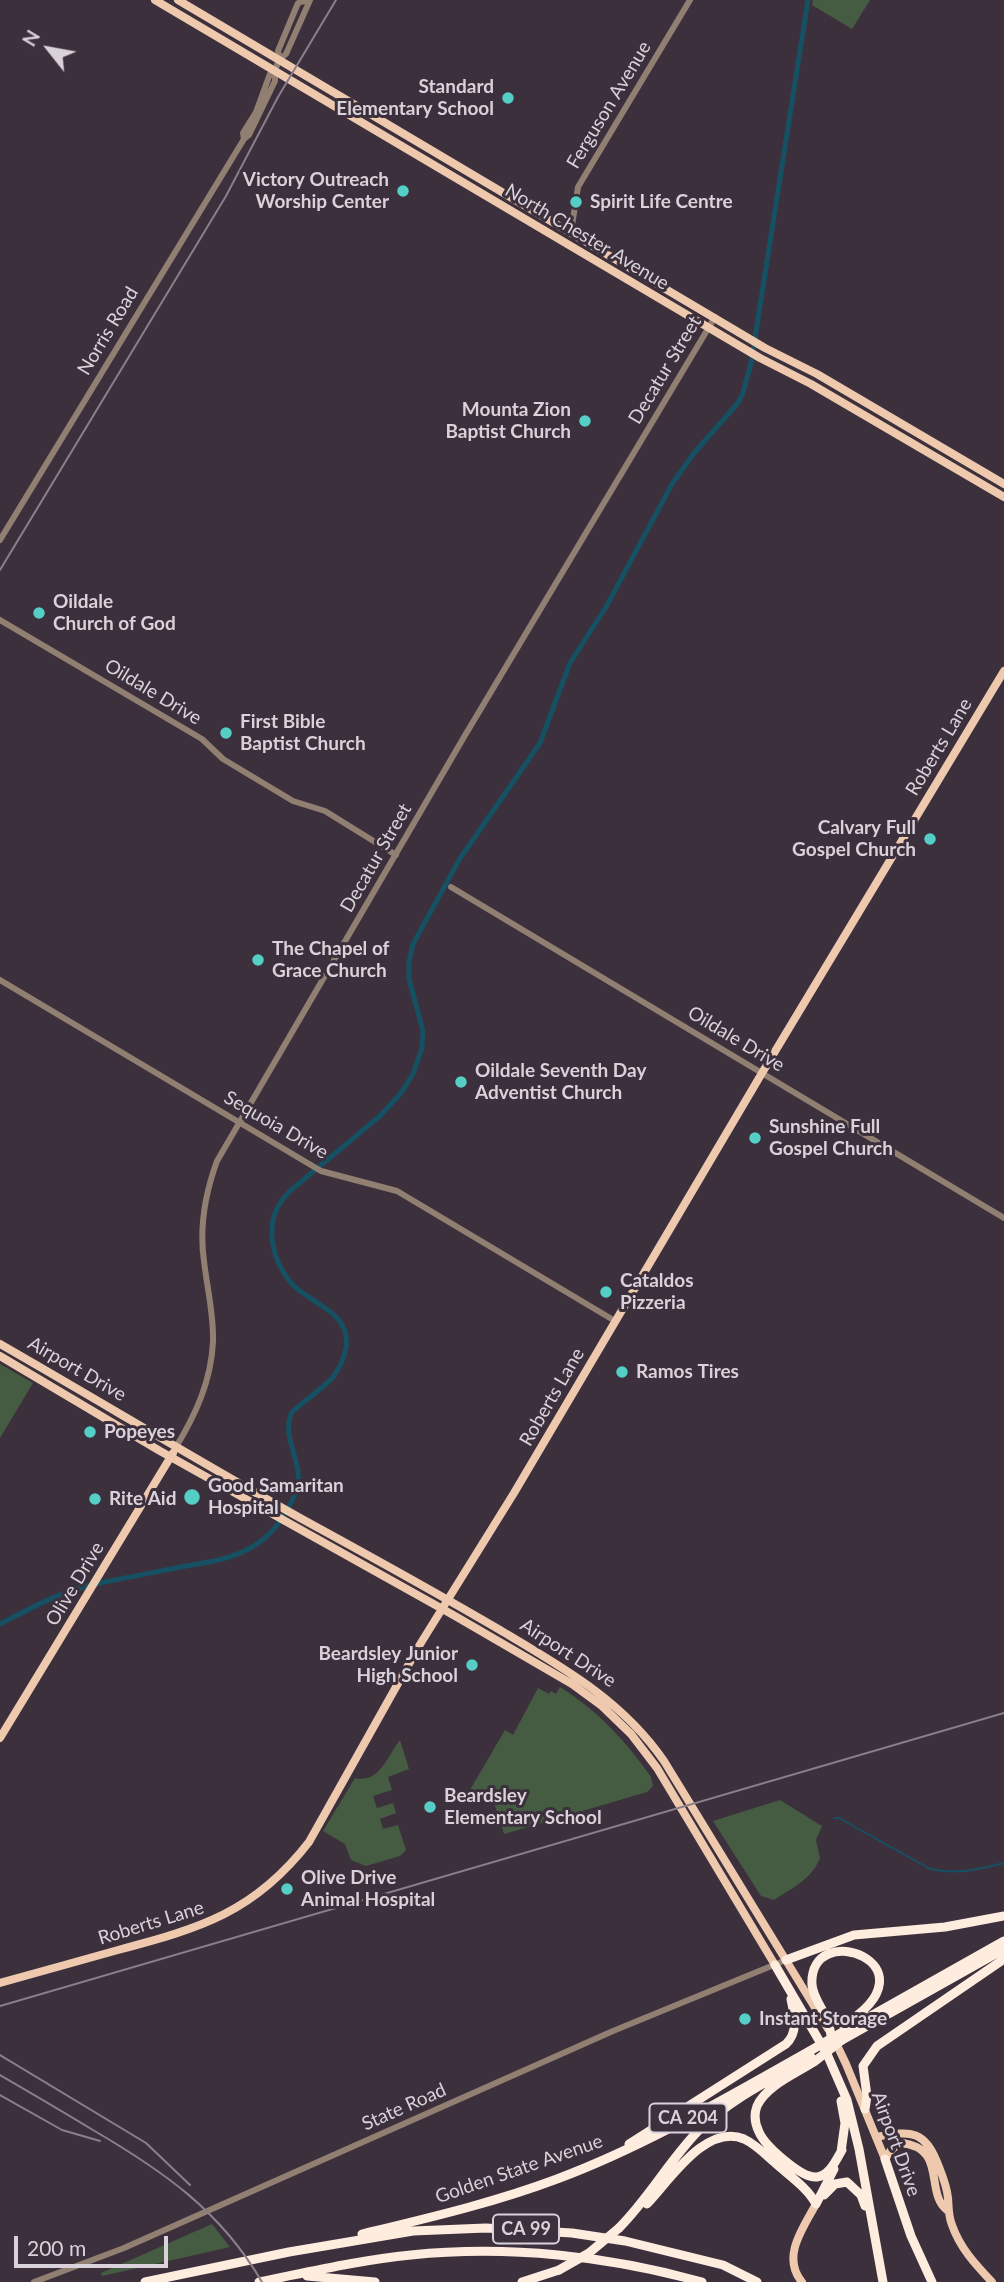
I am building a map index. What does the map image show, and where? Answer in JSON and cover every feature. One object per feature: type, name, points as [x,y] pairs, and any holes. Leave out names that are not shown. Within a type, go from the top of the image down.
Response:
[{"type":"highway","points":[[786,1960],[855,1935],[945,1927],[1004,1916]]},
{"type":"highway","name":"Golden State Avenue","points":[[619,2228],[686,2145],[709,2121],[745,2095],[845,2033],[1004,1941]]},
{"type":"highway","name":"Golden State Avenue","points":[[845,2033],[1004,1949]]},
{"type":"highway","points":[[831,2035],[827,2017],[813,1991],[813,1975],[819,1963],[828,1955],[850,1950],[872,1963],[879,1982],[877,1996],[845,2033]]},
{"type":"highway","points":[[864,2109],[867,2096],[863,2066],[877,2046],[1004,1959]]},
{"type":"highway","name":"Airport Drive","points":[[775,1965],[836,2074],[847,2100],[859,2149],[883,2282]]},
{"type":"highway","points":[[612,2156],[786,2044],[794,2033],[795,2026],[790,1994]]},
{"type":"highway","points":[[811,2055],[766,2094],[757,2108],[756,2125],[767,2143],[805,2175],[814,2177],[824,2174],[842,2150]]},
{"type":"highway","name":"Golden State Avenue","points":[[289,2252],[438,2216],[555,2180],[665,2131],[811,2055]]},
{"type":"highway","points":[[816,2204],[842,2150],[845,2123],[836,2074]]},
{"type":"highway","points":[[522,2282],[559,2270],[589,2253],[638,2214],[703,2145],[724,2136],[735,2136],[750,2142],[804,2189],[816,2204]]},
{"type":"highway","name":"Airport Drive","points":[[885,2159],[911,2236],[932,2282]]},
{"type":"highway","points":[[816,2204],[835,2184],[843,2181],[852,2185],[863,2199],[878,2251]]},
{"type":"highway","name":"CA 99","points":[[145,2282],[289,2252],[413,2231],[486,2228],[535,2229],[666,2249],[723,2266],[757,2282]]},
{"type":"highway","name":"CA 99","points":[[258,2282],[345,2264],[411,2255],[495,2252],[602,2261],[702,2282]]},
{"type":"highway","points":[[295,2275],[375,2282]]},
{"type":"main road","name":"North Chester Avenue","points":[[155,0],[760,358],[811,384],[1004,497]]},
{"type":"main road","name":"North Chester Avenue","points":[[178,0],[744,336],[817,374],[1004,484]]},
{"type":"main road","points":[[634,283],[652,287],[661,285]]},
{"type":"main road","points":[[791,374],[811,377],[817,374]]},
{"type":"main road","points":[[811,384],[818,381],[836,386]]},
{"type":"main road","points":[[987,487],[1004,491]]},
{"type":"main road","name":"Roberts Lane","points":[[0,1983],[198,1927],[242,1906],[269,1886],[298,1857],[315,1832],[419,1646],[1004,671]]},
{"type":"main road","name":"Airport Drive","points":[[0,1344],[176,1447],[278,1511]]},
{"type":"main road","name":"Airport Drive","points":[[0,1356],[171,1457],[449,1600],[585,1681],[619,1708],[637,1726],[669,1768],[831,2035],[885,2159]]},
{"type":"main road","name":"Olive Drive","points":[[0,1738],[176,1447]]},
{"type":"main road","name":"Airport Drive","points":[[288,1516],[572,1684],[626,1728],[657,1768],[775,1965]]},
{"type":"main road","points":[[876,2137],[904,2132],[927,2142],[943,2177],[948,2199],[947,2210],[962,2247],[992,2282]]},
{"type":"main road","points":[[885,2159],[900,2143],[918,2147],[930,2162],[941,2205],[947,2210]]},
{"type":"main road","points":[[802,2282],[793,2266],[793,2252],[816,2204]]},
{"type":"street","name":"Norris Road","points":[[0,540],[244,139],[249,135],[275,80],[275,70],[280,59],[286,54],[309,0]]},
{"type":"street","name":"Ferguson Avenue","points":[[571,232],[578,187],[690,0]]},
{"type":"street","name":"Decatur Street","points":[[176,1447],[199,1405],[209,1374],[213,1327],[203,1252],[202,1218],[211,1177],[224,1146],[715,317]]},
{"type":"street","name":"Oildale Drive","points":[[0,620],[202,739],[220,758],[233,766],[293,801],[325,811],[396,855]]},
{"type":"street","name":"Oildale Drive","points":[[451,887],[1004,1218]]},
{"type":"street","name":"Sequoia Drive","points":[[0,980],[311,1166],[397,1191],[615,1321]]},
{"type":"street","name":"State Road","points":[[34,2282],[124,2248],[668,2007],[786,1960]]},
{"type":"green space","points":[[813,0],[870,0],[852,29],[812,5]]},
{"type":"green space","points":[[0,1364],[33,1383],[0,1438]]},
{"type":"green space","points":[[560,1687],[598,1716],[621,1739],[651,1777],[653,1786],[647,1792],[504,1834],[492,1796],[471,1803],[467,1795],[505,1730],[513,1735],[538,1688],[549,1694],[551,1691],[556,1694]]},
{"type":"green space","points":[[400,1740],[409,1769],[388,1777],[392,1790],[373,1796],[377,1808],[393,1803],[396,1813],[380,1819],[383,1829],[398,1825],[406,1850],[400,1856],[366,1866],[351,1860],[345,1844],[323,1831],[355,1778],[364,1779],[377,1773]]},
{"type":"green space","points":[[780,1800],[822,1826],[816,1840],[820,1858],[812,1872],[774,1900],[761,1896],[713,1821]]},
{"type":"green space","points":[[212,2224],[230,2247],[102,2276],[101,2273]]},
{"type":"waterway","points":[[0,1624],[76,1589],[242,1552],[272,1531],[295,1494],[298,1473],[289,1433],[292,1412],[333,1377],[344,1356],[346,1336],[337,1318],[302,1293],[282,1270],[274,1252],[272,1238],[272,1224],[276,1212],[291,1190],[380,1116],[401,1093],[413,1074],[422,1048],[423,1031],[409,979],[413,944],[459,860],[540,743],[570,663],[606,607],[672,484],[694,453],[738,403],[743,393],[751,363],[808,0]]},
{"type":"waterway","points":[[834,1818],[839,1818],[930,1869],[958,1871],[1004,1863]]},
{"type":"railway","points":[[0,570],[226,196],[278,97],[336,0]]},
{"type":"railway","points":[[0,2006],[1004,1713]]},
{"type":"railway","points":[[0,2055],[146,2143],[190,2185]]},
{"type":"railway","points":[[0,2075],[119,2145],[188,2194],[228,2234],[262,2282]]},
{"type":"railway","points":[[0,2095],[62,2130],[100,2141]]},
{"type":"place","name":"Standard Elementary School","points":[[508,98]]},
{"type":"place","name":"Victory Outreach Worship Center","points":[[403,191]]},
{"type":"place","name":"Spirit Life Centre","points":[[576,202]]},
{"type":"place","name":"Mounta Zion Baptist Church","points":[[585,421]]},
{"type":"place","name":"Oildale Church of God","points":[[39,613]]},
{"type":"place","name":"First Bible Baptist Church","points":[[226,733]]},
{"type":"place","name":"Calvary Full Gospel Church","points":[[930,839]]},
{"type":"place","name":"The Chapel of Grace Church","points":[[258,960]]},
{"type":"place","name":"Oildale Seventh Day Adventist Church","points":[[461,1082]]},
{"type":"place","name":"Sunshine Full Gospel Church","points":[[755,1138]]},
{"type":"place","name":"Cataldos Pizzeria","points":[[606,1292]]},
{"type":"place","name":"Ramos Tires","points":[[622,1372]]},
{"type":"place","name":"Popeyes","points":[[90,1432]]},
{"type":"place","name":"Good Samaritan Hospital","points":[[192,1497]]},
{"type":"place","name":"Rite Aid","points":[[95,1499]]},
{"type":"place","name":"Beardsley Junior High School","points":[[472,1665]]},
{"type":"place","name":"Beardsley Elementary School","points":[[430,1807]]},
{"type":"place","name":"Olive Drive Animal Hospital","points":[[287,1889]]},
{"type":"place","name":"Instant Storage","points":[[745,2019]]}]
